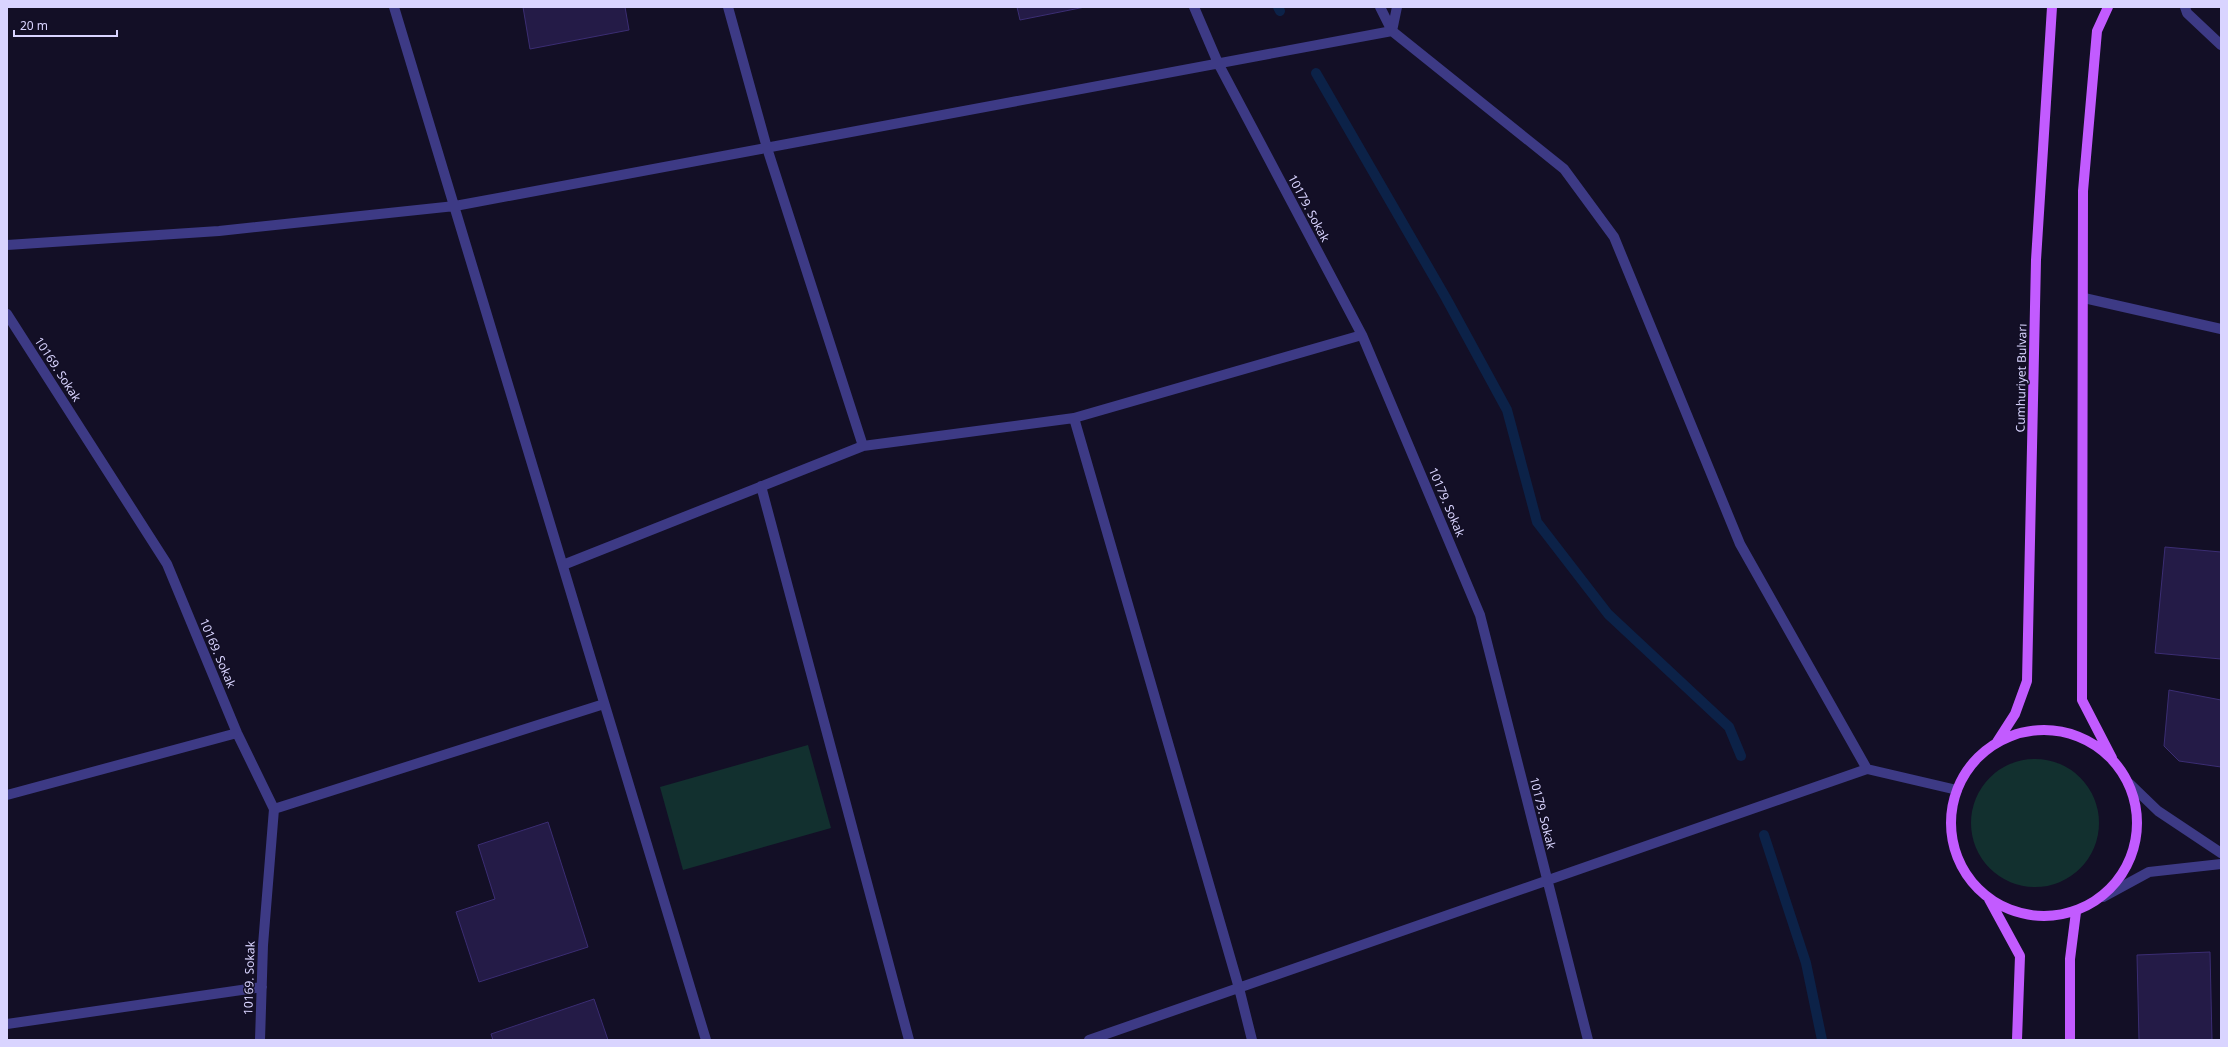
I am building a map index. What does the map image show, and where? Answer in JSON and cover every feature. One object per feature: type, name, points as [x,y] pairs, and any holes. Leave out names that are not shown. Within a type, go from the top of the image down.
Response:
[{"type":"main road","name":"Cumhuriyet Bulvarı","points":[[1997,742],[2016,714],[2027,681],[2036,260],[2052,7]]},
{"type":"main road","points":[[1989,899],[2016,913],[2046,917],[2076,912],[2103,897],[2123,874],[2135,846],[2138,814],[2130,784],[2112,758],[2082,700],[2081,448],[2084,298],[2083,191],[2097,31],[2108,7]]},
{"type":"main road","points":[[2017,1040],[2020,956],[1989,899],[1967,877],[1954,850],[1951,820],[1957,790],[1973,762],[1997,742],[2026,731],[2058,730],[2087,740],[2112,758]]},
{"type":"main road","points":[[2070,1040],[2070,959],[2076,912]]},
{"type":"street","points":[[394,7],[706,1040]]},
{"type":"street","points":[[728,7],[767,148],[863,446]]},
{"type":"street","name":"10179. Sokak","points":[[1194,7],[1218,63],[1362,335],[1480,615],[1546,881],[1588,1040]]},
{"type":"street","points":[[1380,7],[1392,31],[1564,169],[1614,237],[1740,544],[1867,769]]},
{"type":"street","points":[[1392,31],[1397,7]]},
{"type":"street","points":[[2184,7],[2186,13],[2221,45]]},
{"type":"street","points":[[7,245],[219,231],[455,206],[1392,31]]},
{"type":"street","points":[[2084,298],[2221,329]]},
{"type":"street","name":"10169. Sokak","points":[[8,317],[167,564],[237,733],[274,808],[263,945],[260,1040]]},
{"type":"street","points":[[563,565],[863,446],[1074,418],[1362,335]]},
{"type":"street","points":[[1074,418],[1239,988],[1252,1040]]},
{"type":"street","points":[[761,486],[909,1040]]},
{"type":"street","points":[[274,808],[604,704]]},
{"type":"street","points":[[7,795],[237,733]]},
{"type":"street","points":[[1089,1040],[1867,769],[1957,790]]},
{"type":"street","points":[[2130,784],[2158,811],[2221,853]]},
{"type":"street","points":[[2103,897],[2149,872],[2221,864]]},
{"type":"street","points":[[7,1024],[262,987]]},
{"type":"green space","points":[[808,745],[831,828],[683,870],[660,787]]},
{"type":"green space","points":[[2035,759],[2059,764],[2080,778],[2094,799],[2099,823],[2094,847],[2080,868],[2059,882],[2035,887],[2011,882],[1990,868],[1976,847],[1971,823],[1976,799],[1990,778],[2011,764]]},
{"type":"building","points":[[523,7],[625,7],[629,30],[530,49]]},
{"type":"building","points":[[1017,7],[1085,7],[1020,20]]},
{"type":"building","points":[[2165,547],[2221,552],[2221,659],[2155,653]]},
{"type":"building","points":[[2169,690],[2221,700],[2221,767],[2179,761],[2164,746]]},
{"type":"building","points":[[548,822],[588,947],[479,982],[456,912],[495,899],[478,845]]},
{"type":"building","points":[[2210,952],[2212,1040],[2139,1040],[2137,955]]},
{"type":"building","points":[[594,999],[608,1040],[493,1040],[491,1034]]},
{"type":"waterway","points":[[1278,7],[1280,11]]},
{"type":"waterway","points":[[1316,73],[1446,298],[1507,410],[1537,522],[1608,614],[1729,727],[1741,756]]},
{"type":"waterway","points":[[1764,835],[1806,963],[1822,1040]]}]
